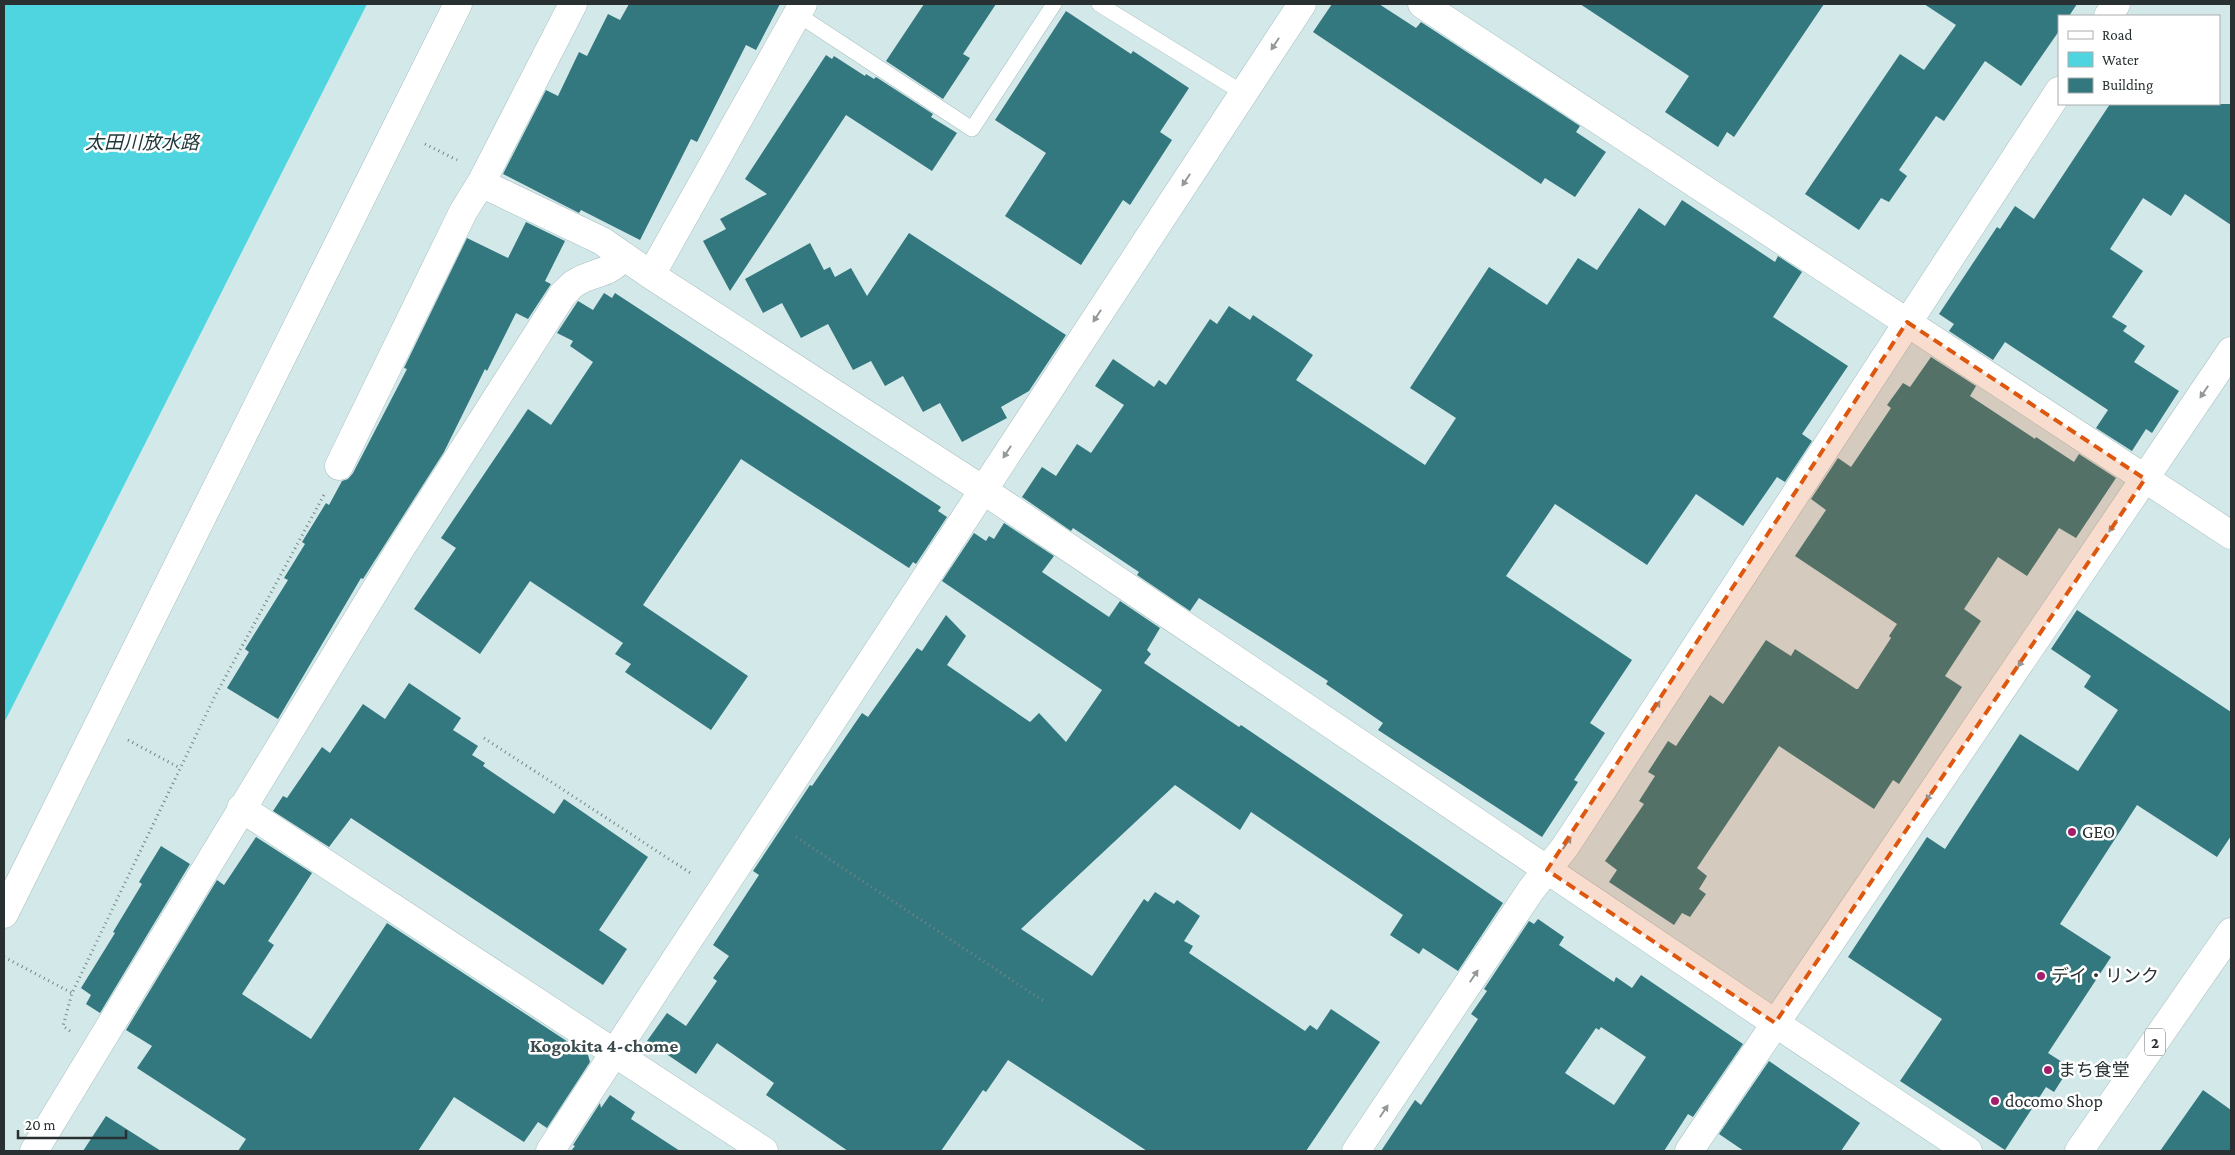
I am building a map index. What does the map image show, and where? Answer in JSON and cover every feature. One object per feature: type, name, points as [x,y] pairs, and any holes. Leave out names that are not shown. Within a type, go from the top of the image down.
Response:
[{"type":"main road","points":[[4,914],[458,4]]},
{"type":"main road","points":[[339,466],[463,212],[481,183],[573,4]]},
{"type":"main road","points":[[550,1151],[1302,4]]},
{"type":"main road","points":[[1422,4],[2231,534]]},
{"type":"main road","points":[[2109,15],[2116,4]]},
{"type":"main road","points":[[651,275],[800,9]]},
{"type":"main road","points":[[1356,1151],[1570,838],[2058,93]]},
{"type":"main road","points":[[481,183],[602,240],[651,275],[983,490],[1968,1151]]},
{"type":"main road","points":[[34,1151],[399,551],[563,294],[574,283],[605,272],[617,264],[624,256]]},
{"type":"main road","points":[[1689,1151],[2231,351]]},
{"type":"main road","points":[[241,808],[616,1052],[764,1151]]},
{"type":"main road","name":"2","points":[[2078,1151],[2231,932]]},
{"type":"lane","points":[[800,9],[972,129],[1054,4]]},
{"type":"lane","points":[[1099,4],[1243,93]]},
{"type":"path","points":[[424,143],[454,159]]},
{"type":"path","points":[[97,1046],[63,1026],[72,994],[214,698],[339,466]]},
{"type":"path","points":[[484,738],[720,892]]},
{"type":"path","points":[[127,740],[180,768]]},
{"type":"path","points":[[768,818],[1045,1002]]},
{"type":"path","points":[[4,957],[72,994]]},
{"type":"highlighted area","points":[[1907,322],[2145,479],[1775,1023],[1547,870]]},
{"type":"water","name":"太田川放水路","points":[[4,4],[367,4],[4,723]]},
{"type":"building","points":[[629,4],[780,4],[756,50],[746,45],[697,142],[691,139],[640,240],[581,210],[579,213],[503,174],[546,90],[558,96],[579,52],[587,56],[608,14],[620,20]]},
{"type":"building","points":[[924,4],[996,4],[963,54],[970,58],[943,99],[886,61]]},
{"type":"building","points":[[1332,4],[1379,4],[1416,28],[1421,22],[1580,126],[1576,132],[1606,152],[1575,197],[1545,178],[1541,184],[1313,32]]},
{"type":"building","points":[[1580,4],[1824,4],[1734,137],[1727,132],[1718,147],[1665,112],[1689,76]]},
{"type":"building","points":[[1924,4],[2077,4],[2070,15],[2058,15],[2058,32],[2021,86],[1985,61],[1944,121],[1936,116],[1899,170],[1907,176],[1889,202],[1881,198],[1859,230],[1805,194],[1900,54],[1924,70],[1956,25]]},
{"type":"building","points":[[1066,11],[1131,54],[1133,51],[1189,88],[1160,132],[1172,140],[1130,205],[1123,200],[1081,265],[1005,216],[1046,153],[995,120]]},
{"type":"building","points":[[826,55],[832,59],[834,56],[865,76],[866,74],[874,79],[876,77],[933,114],[931,117],[957,133],[932,171],[846,115],[730,291],[703,241],[726,229],[720,219],[767,194],[745,179]]},
{"type":"building","points":[[2231,104],[2231,225],[2185,194],[2171,216],[2143,198],[2110,249],[2143,271],[2112,317],[2127,326],[2123,331],[2145,346],[2134,362],[2179,391],[2152,433],[2146,429],[2132,451],[2096,428],[2108,410],[2005,342],[1993,360],[1949,331],[1954,324],[1939,314],[1997,227],[2000,229],[2015,206],[2034,219],[2109,105]]},
{"type":"building","points":[[1682,200],[1775,262],[1778,256],[1802,272],[1773,317],[1848,366],[1802,434],[1812,441],[1785,482],[1777,477],[1743,526],[1696,494],[1647,565],[1555,504],[1506,576],[1632,660],[1590,723],[1605,733],[1574,780],[1578,782],[1542,837],[1378,730],[1383,723],[1326,684],[1328,681],[1199,598],[1190,611],[1137,575],[1139,572],[1073,528],[1071,531],[1022,497],[1042,467],[1056,476],[1077,444],[1091,453],[1124,405],[1095,386],[1113,359],[1154,387],[1159,380],[1166,385],[1210,319],[1217,324],[1229,306],[1250,320],[1253,315],[1313,355],[1296,380],[1425,465],[1456,418],[1410,388],[1489,267],[1547,305],[1578,258],[1597,270],[1639,208],[1665,226]]},
{"type":"building","points":[[526,222],[565,241],[545,281],[551,284],[528,319],[516,313],[487,371],[485,369],[444,452],[363,579],[361,578],[278,719],[227,688],[249,652],[245,649],[288,580],[284,578],[305,544],[302,542],[326,503],[329,505],[342,481],[348,479],[353,473],[407,369],[404,368],[467,238],[508,258]]},
{"type":"building","points":[[909,233],[1066,335],[1029,391],[1001,407],[1007,418],[962,442],[940,403],[923,412],[903,376],[885,386],[871,361],[853,370],[828,324],[801,338],[782,303],[763,313],[745,279],[810,243],[824,270],[830,267],[835,277],[851,268],[867,296]]},
{"type":"building","points":[[604,293],[612,298],[615,293],[941,507],[938,511],[947,517],[916,564],[913,562],[909,568],[741,459],[643,605],[748,676],[711,730],[625,672],[631,664],[615,654],[623,643],[530,581],[480,654],[414,609],[456,548],[441,538],[528,409],[551,425],[593,362],[570,346],[573,341],[557,333],[578,301],[593,310]]},
{"type":"building","points":[[1931,357],[1976,386],[1970,396],[2035,439],[2036,437],[2074,462],[2079,454],[2116,478],[2076,538],[2059,528],[2027,576],[1998,557],[1964,609],[1981,621],[1945,676],[1962,687],[1899,784],[1893,780],[1874,809],[1779,746],[1697,868],[1707,876],[1699,889],[1706,894],[1690,917],[1682,913],[1674,925],[1609,882],[1617,870],[1605,861],[1644,804],[1639,801],[1655,776],[1648,772],[1668,741],[1676,746],[1710,695],[1723,704],[1766,640],[1791,656],[1795,649],[1858,689],[1891,638],[1889,636],[1897,624],[1795,556],[1826,510],[1811,499],[1838,458],[1851,467],[1891,408],[1887,405],[1903,383],[1910,387]]},
{"type":"building","points":[[1004,523],[1054,556],[1042,572],[1109,617],[1120,601],[1160,628],[1147,650],[1151,654],[1144,663],[1239,727],[1241,725],[1503,903],[1458,971],[1423,948],[1419,954],[1390,935],[1403,915],[1251,812],[1240,830],[1175,785],[1021,929],[1092,976],[1144,899],[1148,902],[1155,892],[1174,904],[1177,900],[1200,916],[1184,941],[1193,946],[1189,953],[1305,1031],[1310,1025],[1317,1030],[1331,1009],[1380,1042],[1306,1151],[1147,1151],[1008,1060],[986,1092],[983,1090],[941,1151],[848,1151],[766,1095],[774,1083],[717,1043],[696,1074],[647,1041],[667,1013],[686,1026],[717,981],[713,978],[729,956],[713,945],[759,875],[753,871],[810,785],[812,786],[862,713],[868,717],[917,648],[922,651],[946,615],[966,636],[947,665],[1030,722],[1039,713],[1066,742],[1102,690],[942,581],[974,533],[986,541],[989,536],[994,539]]},
{"type":"building","points":[[2077,610],[2231,712],[2231,836],[2217,857],[2137,805],[2060,924],[2111,957],[2048,1053],[2070,1067],[2054,1092],[2046,1087],[2005,1150],[1900,1081],[1942,1019],[1848,957],[1927,837],[1945,849],[2020,734],[2078,771],[2118,710],[2084,687],[2091,676],[2051,649]]},
{"type":"building","points":[[409,683],[461,718],[453,730],[478,746],[472,755],[485,763],[483,766],[554,814],[564,799],[648,857],[599,930],[627,949],[603,985],[351,818],[329,847],[273,811],[283,796],[287,798],[322,747],[330,753],[363,704],[385,719]]},
{"type":"building","points":[[256,837],[312,873],[268,941],[274,945],[242,994],[311,1039],[387,923],[588,1055],[590,1062],[547,1128],[538,1122],[524,1142],[454,1097],[418,1151],[238,1151],[246,1139],[137,1068],[152,1046],[126,1030],[217,880],[224,885]]},
{"type":"building","points":[[161,846],[190,864],[100,1013],[86,1004],[91,995],[81,988],[115,933],[113,932],[142,884],[139,882]]},
{"type":"building","points":[[1538,919],[1564,937],[1559,945],[1614,982],[1616,977],[1632,988],[1641,975],[1743,1044],[1693,1117],[1688,1114],[1664,1151],[1381,1151],[1415,1100],[1421,1105],[1478,1019],[1471,1014],[1487,991],[1484,989],[1529,921],[1534,924]],"holes":[[[1601,1027],[1646,1057],[1614,1105],[1565,1073],[1596,1028],[1599,1030]]]},
{"type":"building","points":[[1769,1061],[1860,1123],[1841,1151],[1744,1151],[1719,1134]]},
{"type":"building","points":[[2203,1090],[2231,1110],[2231,1151],[2160,1151]]},
{"type":"building","points":[[610,1095],[635,1112],[631,1119],[680,1151],[571,1151],[600,1103],[601,1108]]},
{"type":"building","points":[[106,1116],[161,1151],[83,1151]]},
{"type":"place","name":"GEO","points":[[2072,832]]},
{"type":"place","name":"デイ・リンク","points":[[2041,976]]},
{"type":"place","name":"まち食堂","points":[[2048,1070]]},
{"type":"place","name":"docomo Shop","points":[[1995,1101]]},
{"type":"district","name":"Kogokita 4-chome","points":[[604,1045]]}]
